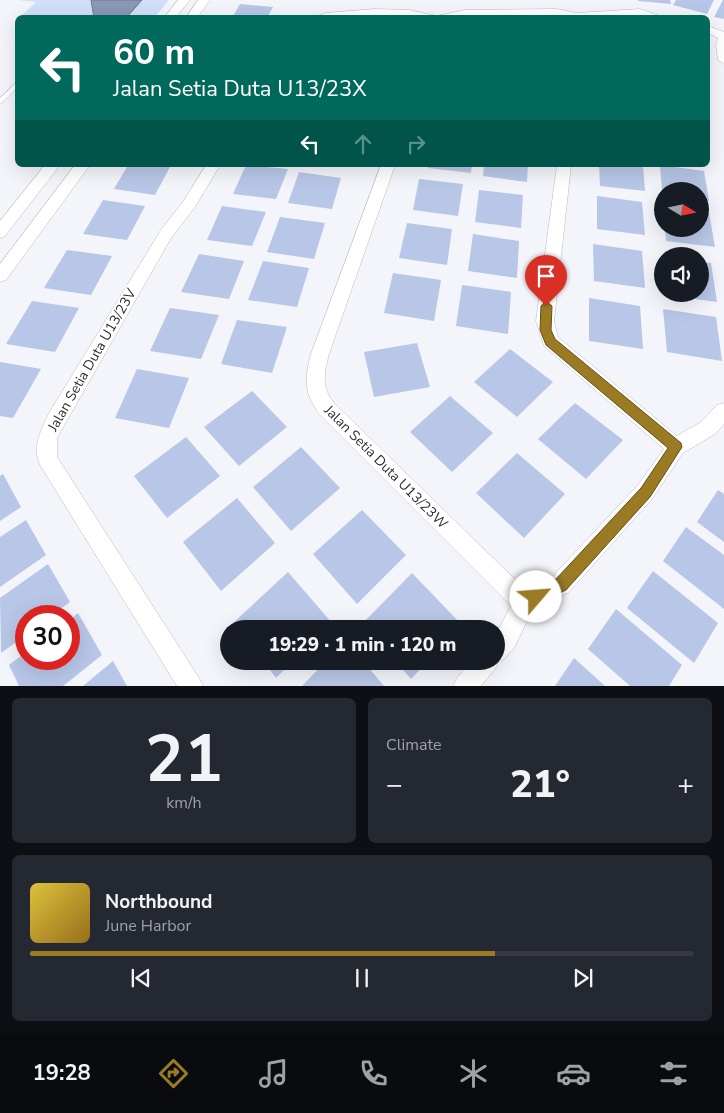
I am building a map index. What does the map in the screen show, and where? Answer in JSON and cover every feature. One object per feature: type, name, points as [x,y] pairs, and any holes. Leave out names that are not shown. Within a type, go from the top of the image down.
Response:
[{"type":"street","points":[[172,15],[184,0]]},
{"type":"street","points":[[193,15],[204,0]]},
{"type":"street","points":[[456,15],[465,13],[528,12],[556,12],[569,15]]},
{"type":"street","points":[[586,15],[640,12],[650,15]]},
{"type":"street","points":[[336,15],[418,15]]},
{"type":"street","points":[[710,30],[724,36],[722,45],[724,60]]},
{"type":"street","points":[[0,232],[51,167]]},
{"type":"street","points":[[0,276],[81,167]]},
{"type":"street","name":"Jalan Setia Duta U13/23V","points":[[191,686],[47,459],[47,438],[56,419],[166,234],[190,203],[212,167]]},
{"type":"street","name":"Jalan Setia Duta U13/23W","points":[[387,167],[320,354],[314,387],[319,399],[327,409],[524,603]]},
{"type":"street","points":[[564,167],[545,321],[550,342],[676,447]]},
{"type":"street","points":[[27,198],[55,202]]},
{"type":"street","points":[[505,641],[524,603],[561,584],[645,492],[676,447],[708,428],[724,411]]},
{"type":"street","points":[[465,686],[479,670]]},
{"type":"lane","points":[[0,102],[15,86]]},
{"type":"shaded area","points":[[18,0],[169,0],[156,15],[22,15],[36,2]]},
{"type":"shaded area","points":[[91,0],[142,0],[129,15],[94,15]]},
{"type":"building","points":[[670,0],[671,4],[638,1]]},
{"type":"building","points":[[676,0],[714,0],[707,14],[673,5]]},
{"type":"building","points":[[723,0],[724,19],[714,17]]},
{"type":"building","points":[[240,4],[273,7],[269,15],[234,15]]},
{"type":"building","points":[[127,167],[170,167],[155,195],[114,189]]},
{"type":"building","points":[[245,167],[288,169],[276,199],[233,194]]},
{"type":"building","points":[[428,167],[472,167],[471,173]]},
{"type":"building","points":[[484,167],[528,167],[527,182],[483,176]]},
{"type":"building","points":[[599,167],[643,167],[645,191],[600,186]]},
{"type":"building","points":[[660,167],[704,171],[706,182],[661,182]]},
{"type":"building","points":[[299,172],[341,178],[332,209],[288,203]]},
{"type":"building","points":[[419,179],[463,184],[458,216],[413,210]]},
{"type":"building","points":[[479,190],[523,195],[521,228],[475,222]]},
{"type":"building","points":[[597,196],[642,202],[645,235],[597,229]]},
{"type":"building","points":[[103,200],[145,206],[127,240],[83,234]]},
{"type":"building","points":[[222,206],[266,212],[252,246],[207,240]]},
{"type":"building","points":[[709,213],[715,247],[666,241],[666,238],[709,238]]},
{"type":"building","points":[[280,217],[325,223],[314,259],[267,252]]},
{"type":"building","points":[[407,223],[452,229],[447,265],[399,258]]},
{"type":"building","points":[[473,234],[519,241],[517,278],[468,271]]},
{"type":"building","points":[[593,244],[642,251],[645,288],[594,281]]},
{"type":"building","points":[[67,250],[112,256],[91,295],[44,288]]},
{"type":"building","points":[[199,254],[244,261],[229,299],[181,292]]},
{"type":"building","points":[[263,261],[309,268],[297,307],[248,300]]},
{"type":"building","points":[[709,263],[711,263],[717,302],[709,301]]},
{"type":"building","points":[[393,273],[441,280],[434,321],[384,313]]},
{"type":"building","points":[[462,285],[511,292],[508,334],[456,326]]},
{"type":"building","points":[[589,298],[640,306],[643,349],[589,341]]},
{"type":"building","points":[[32,301],[79,308],[55,352],[6,344]]},
{"type":"building","points":[[170,308],[219,315],[201,359],[150,351]]},
{"type":"building","points":[[663,309],[716,317],[722,361],[667,352]]},
{"type":"building","points":[[237,320],[287,327],[272,373],[221,364]]},
{"type":"building","points":[[417,343],[430,387],[374,397],[364,352]]},
{"type":"building","points":[[510,349],[553,382],[517,417],[474,382]]},
{"type":"building","points":[[0,362],[41,369],[13,418],[0,416]]},
{"type":"building","points":[[137,369],[189,378],[169,428],[115,418]]},
{"type":"building","points":[[252,391],[287,427],[239,466],[204,427]]},
{"type":"building","points":[[450,396],[493,433],[452,472],[410,432]]},
{"type":"building","points":[[575,403],[623,440],[586,479],[538,439]]},
{"type":"building","points":[[186,437],[220,476],[167,518],[134,476]]},
{"type":"building","points":[[301,447],[340,488],[291,531],[253,487]]},
{"type":"building","points":[[517,453],[565,494],[524,538],[476,493]]},
{"type":"building","points":[[3,474],[21,507],[0,521],[0,476]]},
{"type":"building","points":[[718,490],[724,494],[724,542],[697,522]]},
{"type":"building","points":[[237,498],[275,543],[221,591],[183,542]]},
{"type":"building","points":[[362,510],[406,555],[357,604],[313,554]]},
{"type":"building","points":[[26,520],[46,555],[0,587],[0,537]]},
{"type":"building","points":[[686,527],[724,555],[724,609],[663,561]]},
{"type":"building","points":[[48,564],[70,602],[66,605],[15,605],[15,643],[1,653],[0,598]]},
{"type":"building","points":[[653,571],[718,623],[694,663],[627,608]]},
{"type":"building","points":[[288,572],[329,620],[236,620]]},
{"type":"building","points":[[412,573],[457,620],[366,620]]},
{"type":"building","points":[[616,609],[682,665],[669,686],[630,686],[588,649]]},
{"type":"building","points":[[80,616],[102,655],[63,686],[19,686],[9,665],[15,660],[15,670],[80,670]]},
{"type":"building","points":[[574,658],[605,686],[555,686]]},
{"type":"building","points":[[113,661],[127,686],[83,686]]},
{"type":"building","points":[[270,670],[284,670],[276,678]]},
{"type":"building","points":[[317,670],[371,670],[384,686],[302,686]]},
{"type":"building","points":[[403,670],[420,670],[411,679]]},
{"type":"route","points":[[536,597],[561,584],[645,492],[676,447],[550,342],[546,330],[546,306]]}]
